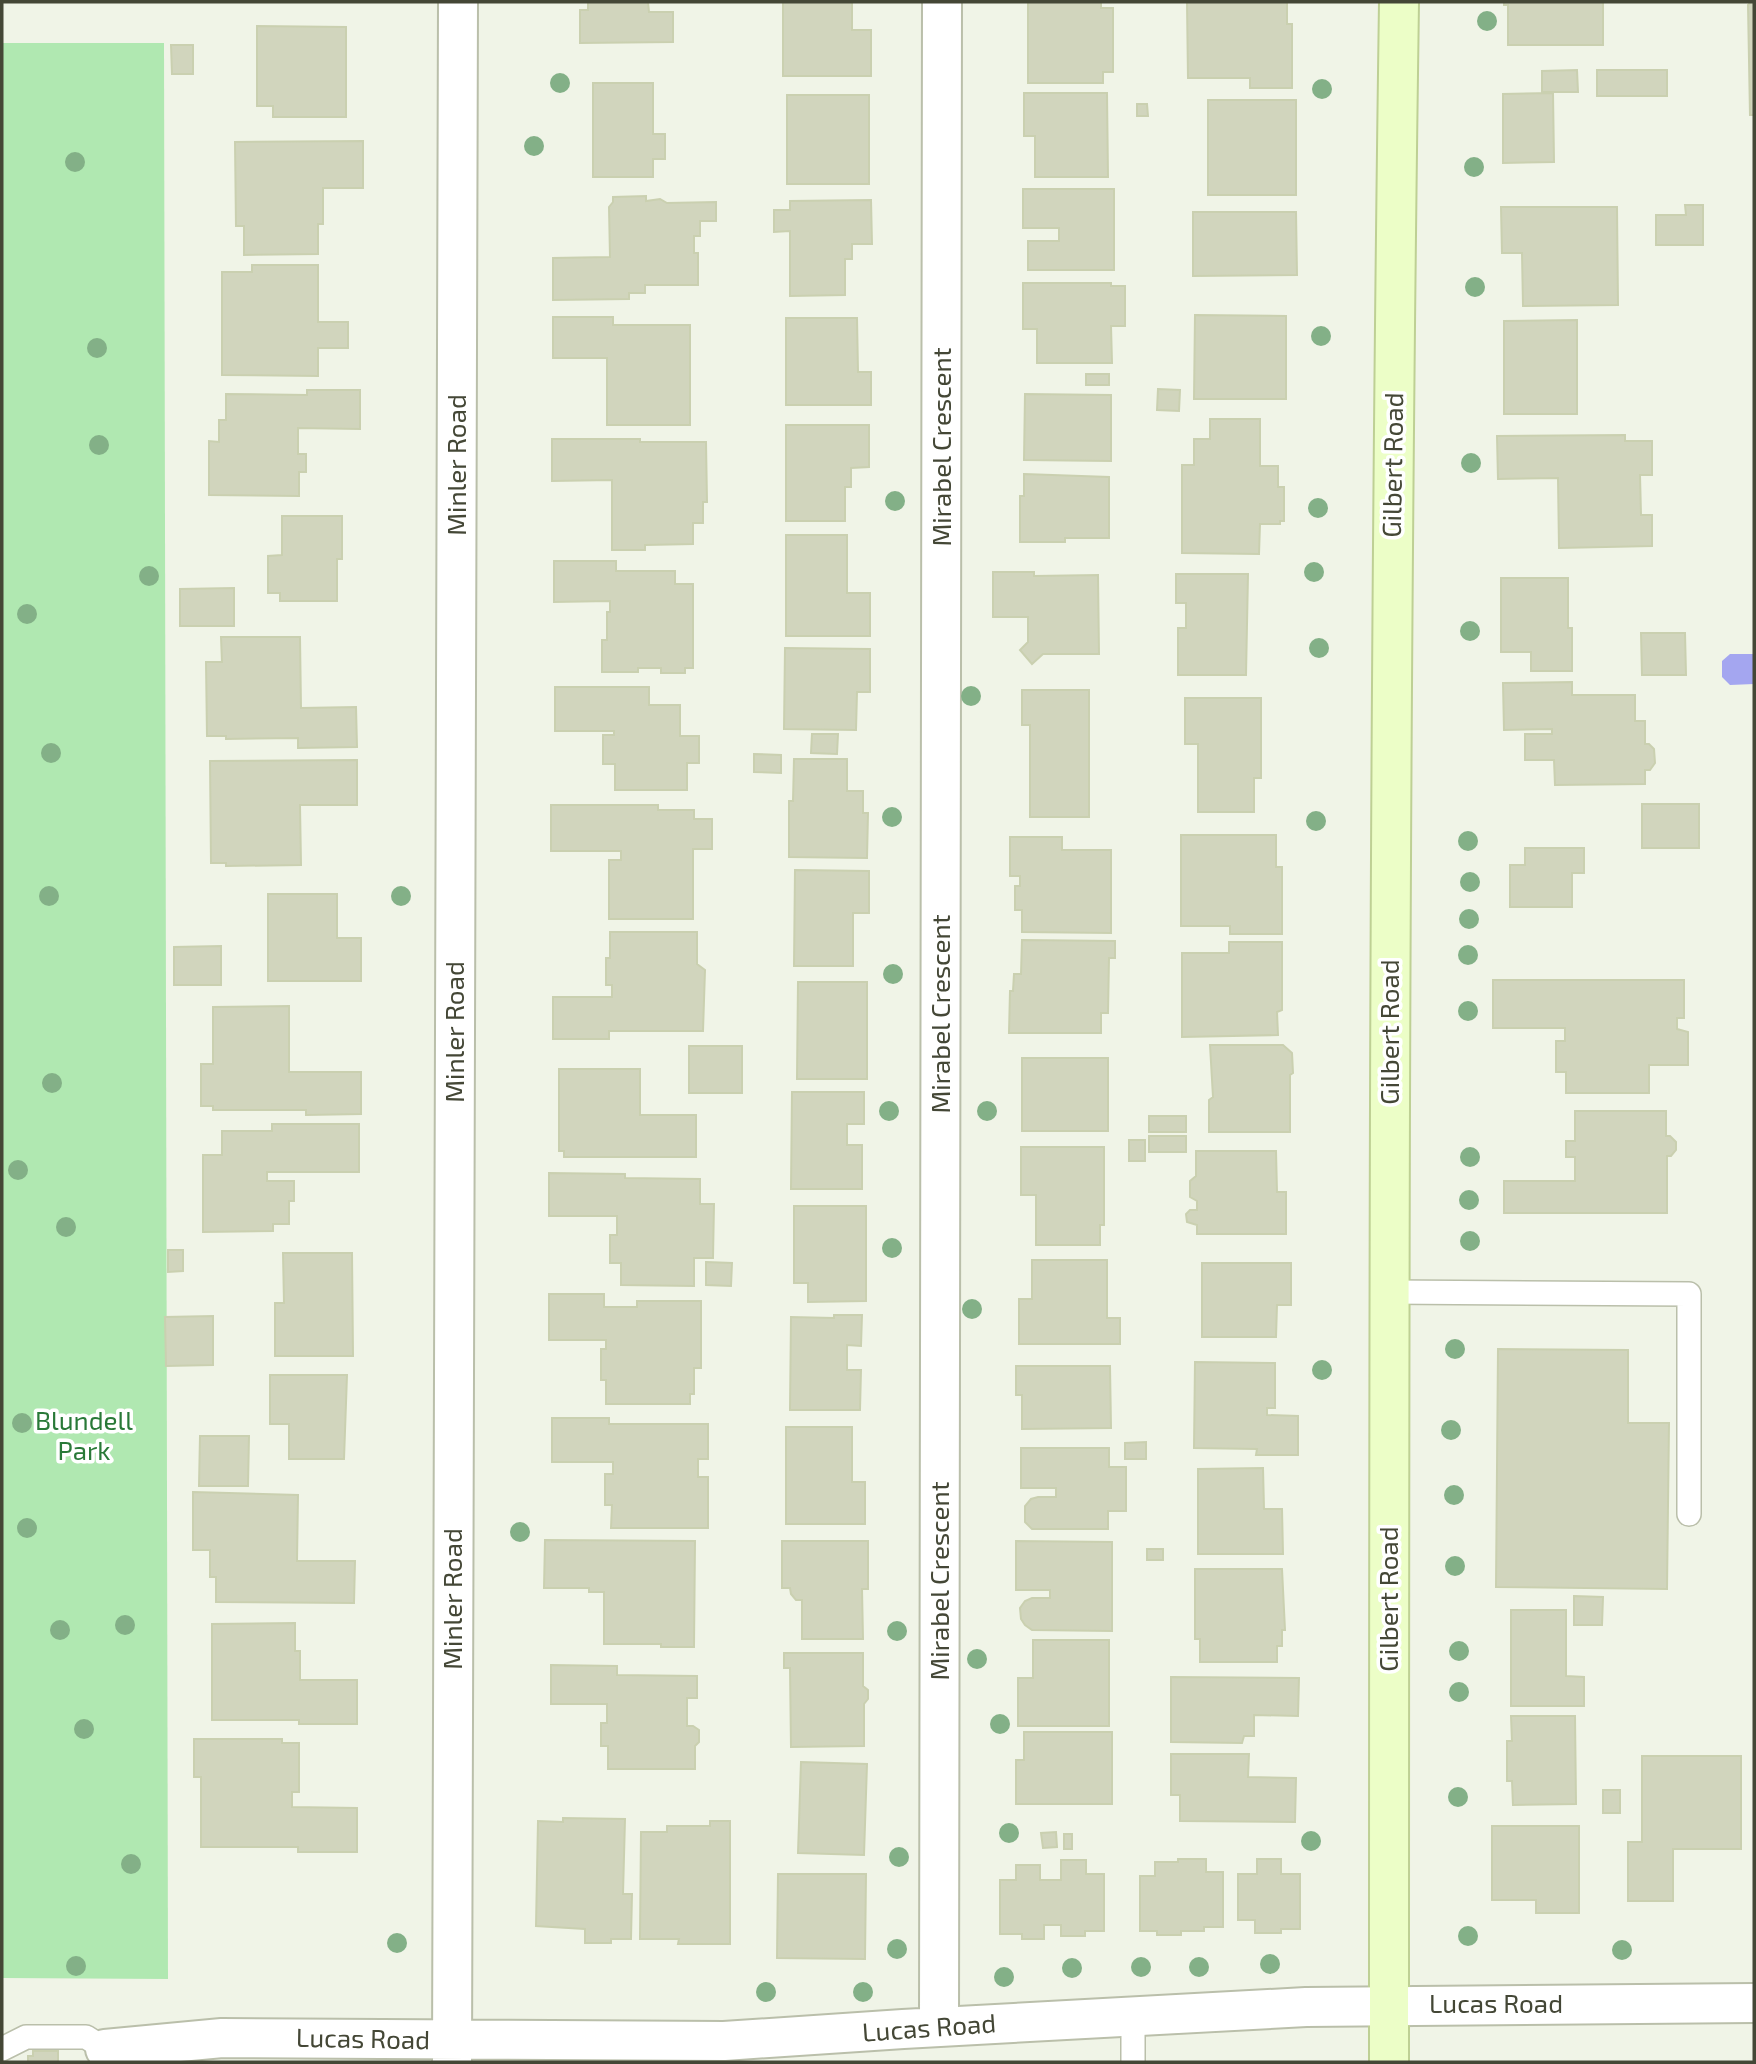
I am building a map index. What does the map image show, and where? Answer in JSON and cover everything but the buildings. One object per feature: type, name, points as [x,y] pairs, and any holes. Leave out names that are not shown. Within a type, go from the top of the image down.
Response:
[{"type":"main road","name":"Gilbert Road","points":[[1389,2062],[1388,1292],[1392,466],[1399,2]]},
{"type":"street","name":"Minler Road","points":[[452,2051],[458,2]]},
{"type":"street","name":"Mirabel Crescent","points":[[939,2027],[942,2]]},
{"type":"street","name":"Lucas Road","points":[[103,2055],[222,2038],[452,2051],[724,2041],[1306,2007],[1754,2003]]},
{"type":"lane","points":[[1388,1292],[1689,1294],[1689,1514]]},
{"type":"lane","points":[[1133,2017],[1133,2062]]},
{"type":"lane","points":[[2,2049],[26,2037],[86,2037],[103,2055]]},
{"type":"green space","name":"Blundell Park","points":[[2,43],[164,43],[168,1979],[2,1978]]},
{"type":"water","points":[[1730,654],[1754,654],[1754,684],[1730,685],[1722,677],[1722,661]]}]
